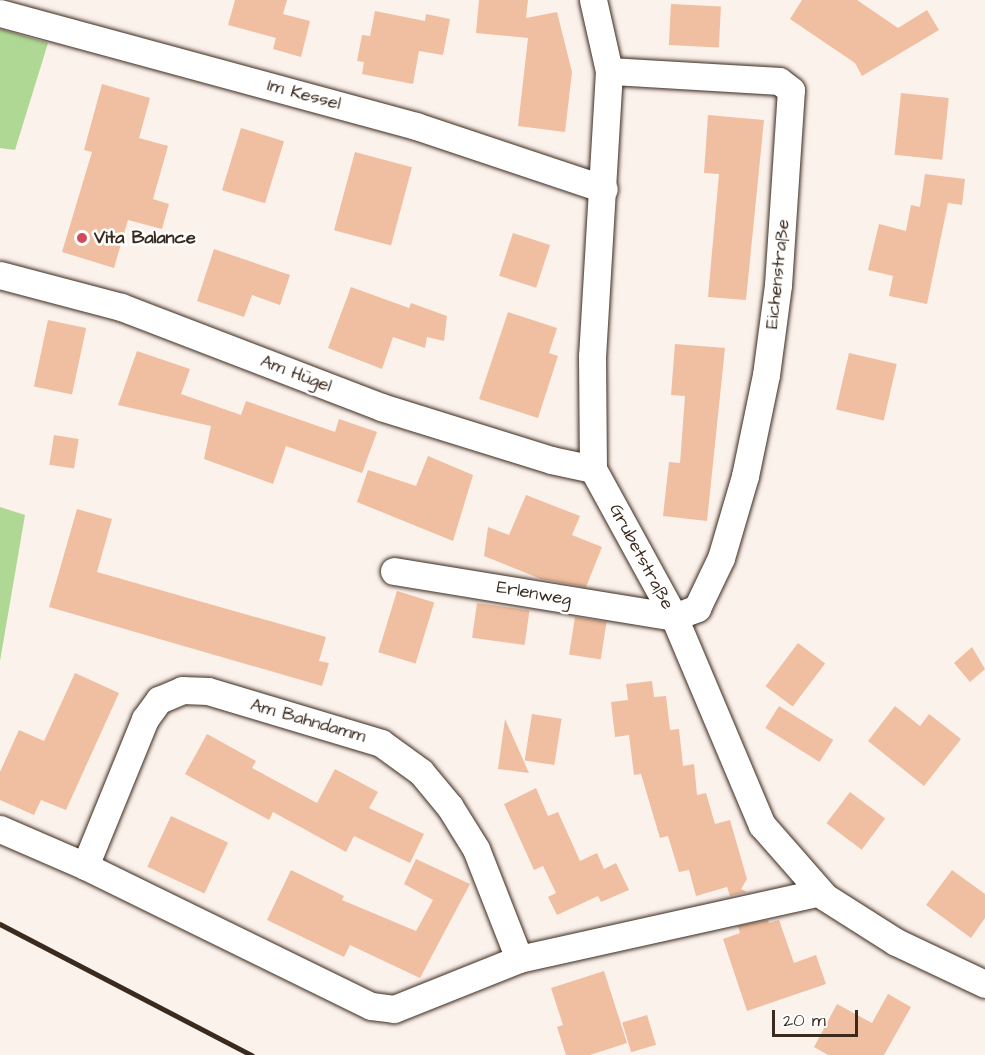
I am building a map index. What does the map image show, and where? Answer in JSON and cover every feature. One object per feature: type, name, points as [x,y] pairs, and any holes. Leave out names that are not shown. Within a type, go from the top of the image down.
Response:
[{"type":"street","name":"Grubetstraße","points":[[593,0],[609,71],[604,189],[592,356],[593,469],[674,617],[762,825],[820,892],[896,942],[985,984]]},
{"type":"street","name":"Im Kessel","points":[[0,13],[416,126],[604,189]]},
{"type":"street","name":"Eichenstraße","points":[[609,71],[779,81],[791,90],[778,285],[766,375],[745,476],[721,558],[697,608],[674,617]]},
{"type":"street","name":"Am Hügel","points":[[0,275],[121,307],[381,407],[551,460],[593,469]]},
{"type":"street","name":"Erlenweg","points":[[394,572],[674,617]]},
{"type":"street","name":"Am Bahndamm","points":[[85,866],[145,719],[159,700],[182,690],[208,691],[381,743],[420,772],[450,807],[476,849],[519,959]]},
{"type":"street","points":[[0,829],[85,866],[371,1006],[394,1010],[519,959],[820,892]]},
{"type":"green space","points":[[0,29],[48,43],[15,150],[0,148]]},
{"type":"green space","points":[[0,507],[25,515],[0,661]]},
{"type":"building","points":[[235,0],[287,0],[283,14],[310,21],[301,57],[273,49],[276,38],[228,25]]},
{"type":"building","points":[[479,0],[528,0],[526,18],[557,12],[572,72],[565,132],[518,126],[528,38],[476,33]]},
{"type":"building","points":[[802,0],[857,0],[898,28],[927,10],[939,30],[862,76],[855,63],[790,19]]},
{"type":"building","points":[[671,4],[721,7],[719,48],[669,45]]},
{"type":"building","points":[[375,11],[425,21],[426,14],[450,19],[443,55],[419,51],[413,84],[362,74],[364,62],[357,61],[362,35],[370,36]]},
{"type":"building","points":[[102,84],[150,98],[139,138],[168,146],[153,199],[169,204],[162,229],[128,220],[114,268],[62,252],[92,152],[84,150]]},
{"type":"building","points":[[901,93],[949,98],[942,160],[895,155]]},
{"type":"building","points":[[708,115],[764,120],[746,300],[708,297],[719,174],[704,173]]},
{"type":"building","points":[[241,128],[284,141],[265,203],[222,190]]},
{"type":"building","points":[[355,152],[412,167],[391,246],[334,230]]},
{"type":"building","points":[[925,174],[965,179],[962,205],[948,203],[927,304],[889,296],[893,276],[868,270],[879,224],[906,231],[911,205],[920,207]]},
{"type":"building","points":[[513,233],[550,245],[536,288],[499,276]]},
{"type":"building","points":[[214,249],[290,275],[280,305],[252,295],[244,317],[197,301]]},
{"type":"building","points":[[351,287],[409,308],[411,303],[447,316],[444,341],[427,337],[425,348],[393,337],[382,369],[328,348]]},
{"type":"building","points":[[508,312],[557,328],[549,353],[558,356],[538,418],[479,399]]},
{"type":"building","points":[[48,320],[86,328],[72,395],[34,387]]},
{"type":"building","points":[[675,344],[725,348],[707,521],[663,516],[669,462],[680,463],[685,396],[671,395]]},
{"type":"building","points":[[137,351],[190,369],[181,394],[241,415],[246,401],[335,432],[339,419],[377,432],[362,473],[286,446],[273,484],[204,459],[211,426],[118,405]]},
{"type":"building","points":[[849,353],[897,364],[884,421],[836,410]]},
{"type":"building","points":[[54,435],[79,439],[74,469],[49,465]]},
{"type":"building","points":[[428,456],[473,475],[453,541],[357,502],[368,470],[416,486]]},
{"type":"building","points":[[526,495],[580,516],[572,535],[602,547],[586,587],[541,579],[484,556],[488,527],[509,535]]},
{"type":"building","points":[[77,509],[112,519],[97,572],[326,637],[319,661],[329,663],[322,686],[49,607]]},
{"type":"building","points":[[397,591],[434,602],[416,664],[378,652]]},
{"type":"building","points":[[477,603],[529,610],[525,645],[472,638]]},
{"type":"building","points":[[575,617],[607,622],[601,660],[569,655]]},
{"type":"building","points":[[798,643],[825,663],[793,707],[766,686]]},
{"type":"building","points":[[972,647],[985,669],[970,682],[954,663]]},
{"type":"building","points":[[75,673],[119,693],[66,810],[41,800],[34,815],[0,800],[0,772],[19,730],[44,741]]},
{"type":"building","points":[[652,681],[654,697],[666,696],[670,730],[679,729],[683,766],[694,764],[697,795],[706,793],[715,824],[730,820],[747,879],[741,889],[747,892],[730,896],[727,887],[696,896],[689,870],[679,872],[668,836],[660,838],[641,774],[634,775],[629,735],[615,737],[611,702],[628,700],[626,684]]},
{"type":"building","points":[[779,706],[833,740],[819,762],[765,728]]},
{"type":"building","points":[[895,706],[920,726],[929,714],[961,739],[924,786],[868,741]]},
{"type":"building","points":[[532,714],[562,719],[554,765],[525,760]]},
{"type":"building","points":[[505,719],[529,773],[498,769]]},
{"type":"building","points":[[207,734],[256,761],[252,768],[317,803],[335,769],[378,792],[369,808],[424,834],[410,863],[354,836],[346,852],[273,812],[269,820],[185,774]]},
{"type":"building","points":[[536,788],[548,816],[558,812],[580,861],[597,853],[604,869],[616,863],[629,890],[601,902],[598,896],[557,915],[548,897],[556,893],[543,866],[534,870],[504,804]]},
{"type":"building","points":[[850,792],[885,818],[862,850],[827,823]]},
{"type":"building","points":[[171,816],[228,843],[204,893],[147,867]]},
{"type":"building","points":[[416,859],[470,884],[420,978],[350,945],[344,957],[267,920],[291,870],[344,896],[342,900],[416,931],[433,900],[404,884]]},
{"type":"building","points":[[952,870],[985,894],[985,918],[971,938],[926,905]]},
{"type":"building","points":[[768,920],[769,923],[779,920],[794,963],[816,955],[826,984],[747,1011],[723,939],[740,933],[738,926]]},
{"type":"building","points":[[604,971],[627,1043],[590,1055],[566,1055],[557,1027],[563,1025],[551,988]]},
{"type":"building","points":[[888,994],[911,1007],[884,1055],[828,1055],[814,1047],[837,1004],[872,1023]]},
{"type":"building","points":[[647,1015],[656,1045],[631,1052],[622,1023]]},
{"type":"railway","points":[[0,924],[252,1055]]},
{"type":"place","name":"Vita Balance","points":[[82,238]]}]
